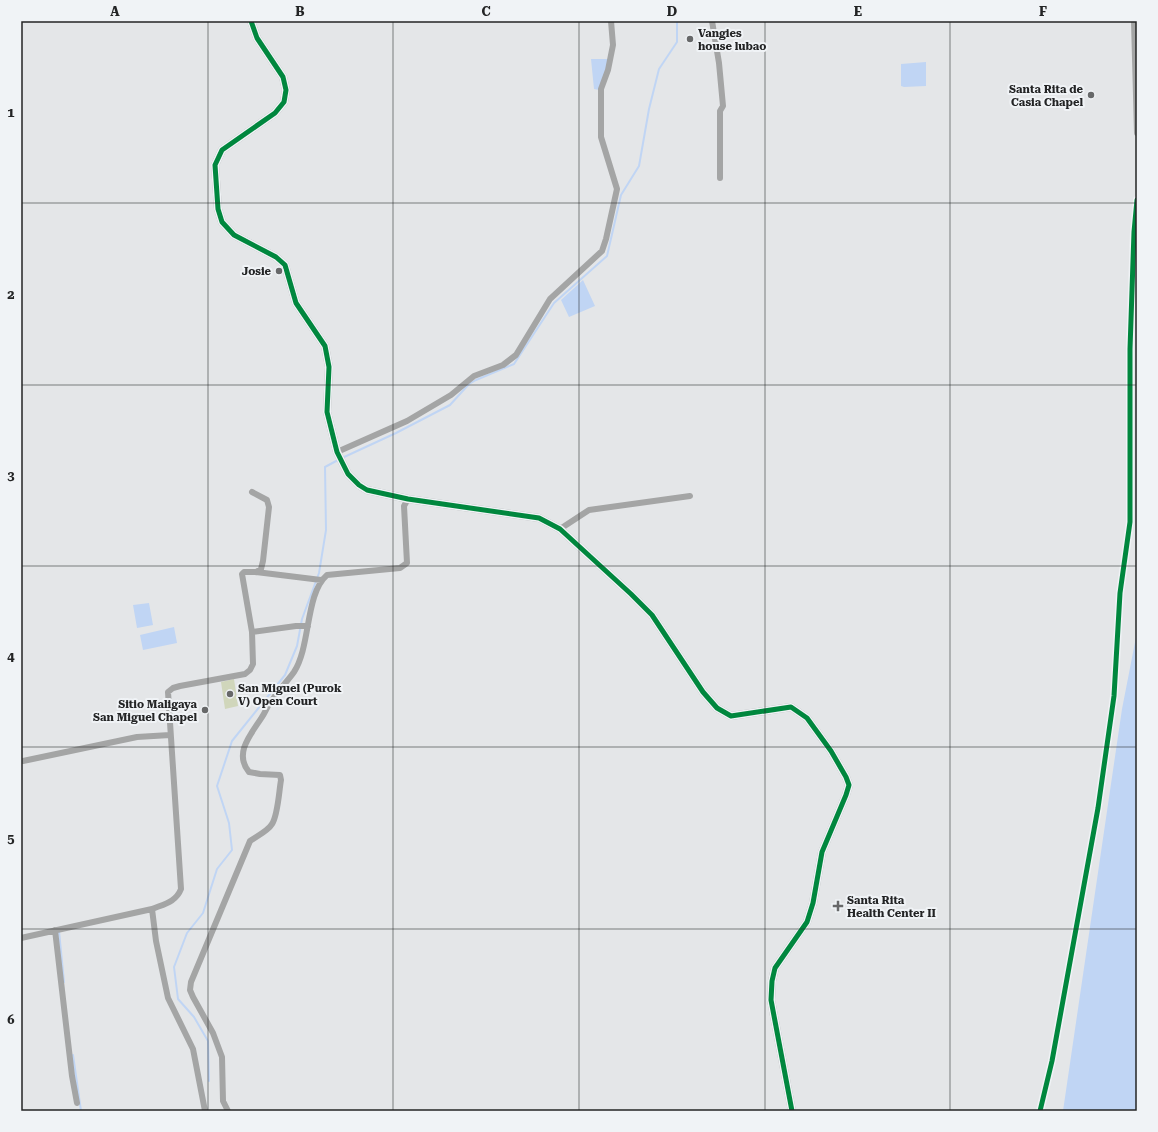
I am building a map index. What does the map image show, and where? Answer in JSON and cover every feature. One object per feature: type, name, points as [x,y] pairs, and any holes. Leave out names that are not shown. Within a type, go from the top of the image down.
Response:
[{"type":"street","points":[[251,21],[257,38],[283,77],[286,90],[284,102],[275,113],[222,150],[215,166],[218,209],[222,222],[234,236],[276,256],[286,265],[296,304],[325,346],[328,367],[327,412],[337,452],[348,474],[359,485],[367,490],[408,499],[539,518],[560,529],[652,615],[703,692],[717,708],[731,716],[791,707],[807,718],[832,751],[846,777],[849,785],[822,852],[807,922],[774,968],[771,1000],[792,1111]]},
{"type":"street","points":[[337,452],[407,421],[451,395],[474,376],[510,361],[516,355],[550,298],[602,251],[617,189],[601,137],[601,90],[608,70],[613,45],[611,21]]},
{"type":"street","points":[[712,21],[719,63],[723,106],[720,111],[720,178]]},
{"type":"street","points":[[1134,21],[1137,133]]},
{"type":"street","points":[[1040,1111],[1052,1061],[1098,808],[1114,696],[1120,593],[1130,522],[1130,349],[1134,232],[1137,200]]},
{"type":"street","points":[[252,492],[267,500],[269,507],[263,562],[261,569],[256,572]]},
{"type":"street","points":[[560,529],[589,510],[690,496]]},
{"type":"street","points":[[228,1111],[223,1101],[222,1057],[213,1033],[190,990],[191,982],[250,841],[273,823],[280,775],[249,772],[244,764],[243,754],[252,730],[262,718],[273,698],[299,663],[306,642],[302,626],[321,580],[327,575],[400,568],[407,563],[404,506],[408,499]]},
{"type":"street","points":[[21,938],[152,909],[172,901],[178,896],[180,889],[168,692],[173,688],[180,686],[244,674],[250,670],[253,664],[252,632],[242,574],[246,571],[321,580]]},
{"type":"street","points":[[252,632],[302,626]]},
{"type":"street","points":[[22,761],[137,737],[170,735]]},
{"type":"street","points":[[152,909],[156,940],[168,998],[193,1049],[205,1111]]},
{"type":"street","points":[[55,930],[72,1076],[77,1103]]},
{"type":"green space","name":"San Miguel (Purok V) Open Court","points":[[234,679],[238,706],[225,709],[221,682]]},
{"type":"water","points":[[591,59],[608,59],[607,69],[599,90],[594,89]]},
{"type":"water","points":[[926,62],[926,86],[901,86],[901,64]]},
{"type":"water","points":[[583,280],[595,306],[569,317],[561,300]]},
{"type":"water","points":[[149,603],[153,625],[137,628],[133,605]]},
{"type":"water","points":[[174,627],[177,643],[143,650],[140,635]]},
{"type":"water","points":[[1137,632],[1137,1111],[1063,1111],[1122,709]]},
{"type":"waterway","points":[[342,458],[396,433],[450,405],[469,384],[514,364],[554,303],[607,256],[621,195],[639,166],[649,109],[659,69],[677,42],[677,21]]},
{"type":"waterway","points":[[209,1081],[208,1041],[194,1017],[178,999],[174,967],[187,933],[203,913],[217,869],[232,850],[229,823],[217,786],[232,741],[285,675],[297,646],[302,619],[319,573],[326,530],[325,467],[338,460]]},
{"type":"waterway","points":[[59,931],[64,982]]},
{"type":"waterway","points":[[73,1055],[81,1111]]},
{"type":"cycle path","points":[[251,21],[257,38],[283,77],[286,90],[284,102],[275,113],[222,150],[215,165],[218,209],[222,222],[234,235],[276,257],[285,265],[296,303],[325,346],[329,367],[327,412],[337,452],[348,474],[359,485],[367,490],[408,499],[539,518],[560,529],[652,615],[703,692],[717,708],[731,716],[791,707],[807,718],[831,751],[846,777],[849,785],[822,852],[813,903],[807,922],[775,968],[772,981],[771,1000],[792,1111]]},
{"type":"cycle path","points":[[1040,1111],[1052,1061],[1098,808],[1114,696],[1120,593],[1130,522],[1130,349],[1134,232],[1137,200]]},
{"type":"place","name":"Vangies house lubao","points":[[690,39]]},
{"type":"place","name":"Santa Rita de Casia Chapel","points":[[1091,95]]},
{"type":"place","name":"Josie","points":[[279,271]]},
{"type":"place","name":"San Miguel (Purok V) Open Court","points":[[230,694]]},
{"type":"place","name":"Sitio Maligaya San Miguel Chapel","points":[[205,710]]},
{"type":"place","name":"Santa Rita Health Center II","points":[[838,906]]}]
